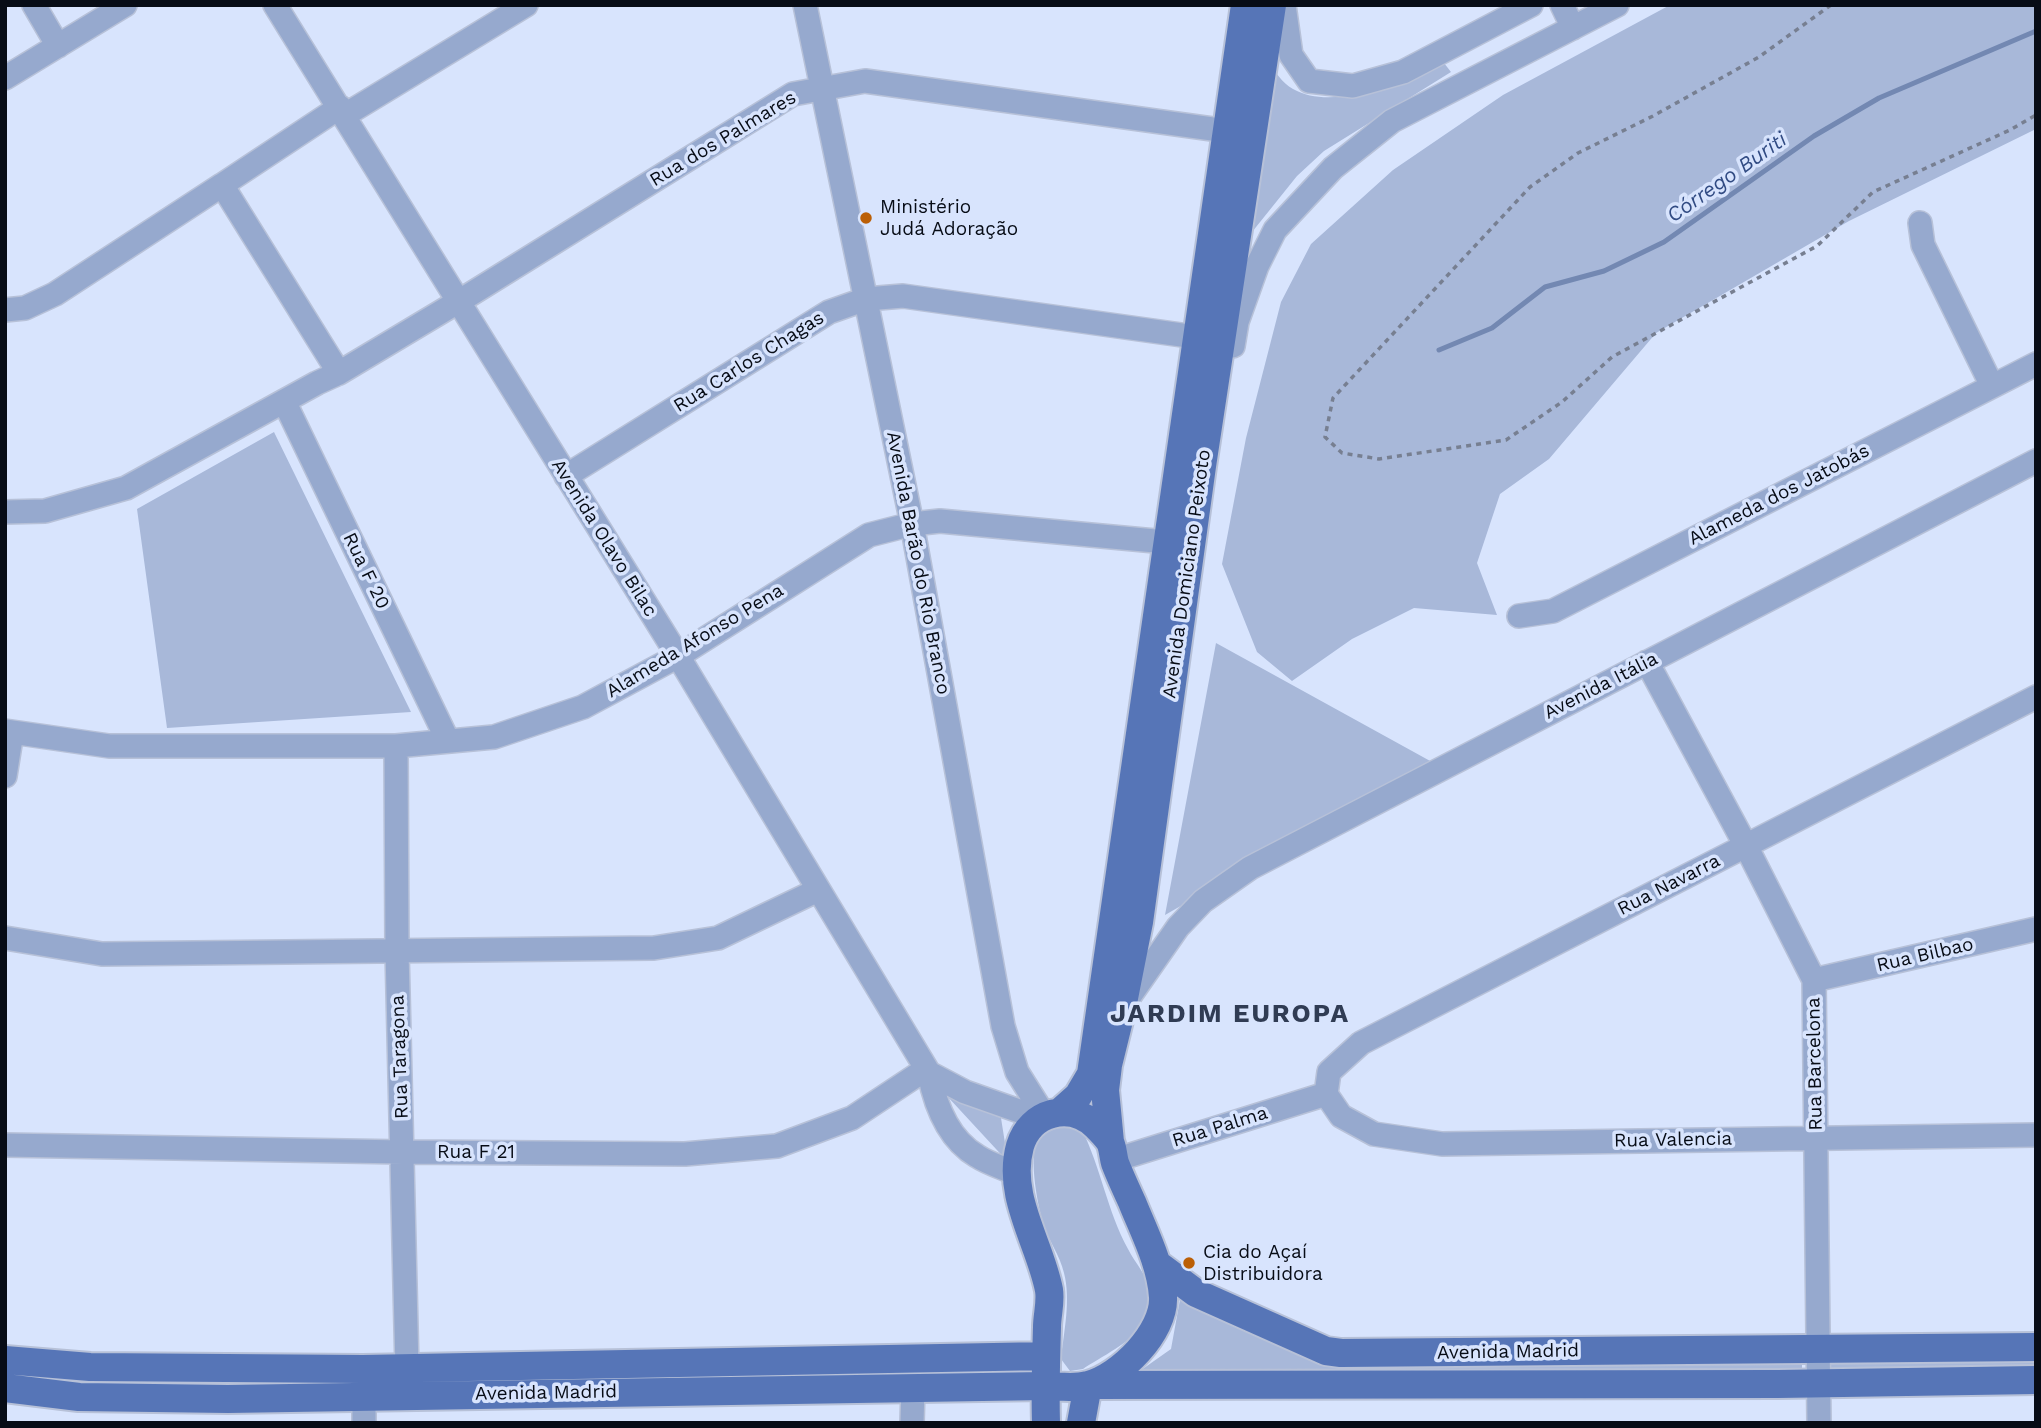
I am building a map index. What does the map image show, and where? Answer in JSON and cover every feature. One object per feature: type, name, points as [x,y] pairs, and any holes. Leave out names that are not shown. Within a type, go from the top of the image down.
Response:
[{"type":"main road","name":"Avenida Domiciano Peixoto","points":[[1017,1174],[1020,1146],[1026,1133],[1078,1096],[1091,1074],[1245,5]]},
{"type":"main road","name":"Avenida Domiciano Peixoto","points":[[1112,1151],[1105,1090],[1108,1065],[1139,922],[1202,466],[1272,5]]},
{"type":"main road","points":[[1048,1115],[1083,1118],[1094,1125],[1112,1151],[1157,1265]]},
{"type":"main road","points":[[1017,1174],[1029,1233],[1049,1290],[1046,1423]]},
{"type":"main road","name":"Avenida Madrid","points":[[1157,1265],[1196,1293],[1326,1351],[1341,1353],[2036,1347]]},
{"type":"main road","name":"Avenida Madrid","points":[[1088,1385],[1111,1374],[1128,1361],[1145,1344],[1157,1324],[1163,1300],[1157,1265]]},
{"type":"main road","name":"Avenida Madrid","points":[[5,1360],[364,1396],[407,1369],[1046,1356]]},
{"type":"main road","name":"Avenida Madrid","points":[[5,1388],[79,1397],[228,1399],[1088,1385],[2036,1380]]},
{"type":"main road","points":[[1081,1423],[1088,1385]]},
{"type":"street","points":[[34,5],[58,46]]},
{"type":"street","points":[[5,78],[125,5]]},
{"type":"street","name":"Avenida Olavo Bilac","points":[[275,5],[343,111],[457,303],[678,656],[927,1071],[934,1099],[946,1123],[959,1141],[977,1156],[1017,1174]]},
{"type":"street","points":[[5,310],[25,308],[55,294],[222,185],[526,5]]},
{"type":"street","name":"Avenida Barão do Rio Branco","points":[[805,5],[912,524],[1003,1026],[1017,1072],[1048,1115]]},
{"type":"street","points":[[1284,5],[1290,55],[1309,81],[1353,86],[1403,72],[1531,5]]},
{"type":"street","points":[[1562,5],[1573,28]]},
{"type":"street","points":[[1202,466],[1217,440],[1237,322],[1257,266],[1275,230],[1333,168],[1392,121],[1617,5]]},
{"type":"street","points":[[1483,30],[1501,65]]},
{"type":"street","points":[[1446,49],[1463,84]]},
{"type":"street","name":"Rua dos Palmares","points":[[457,303],[793,93],[865,81],[1227,131]]},
{"type":"street","points":[[222,185],[339,373]]},
{"type":"street","points":[[1920,223],[1923,245],[1992,386]]},
{"type":"street","name":"Rua Carlos Chagas","points":[[566,476],[829,312],[866,299],[903,296],[1196,337]]},
{"type":"street","points":[[5,512],[45,511],[126,488],[339,373],[457,303]]},
{"type":"street","name":"Alameda dos Jatobás","points":[[1519,616],[1553,611],[2036,364]]},
{"type":"street","name":"Rua F 20","points":[[284,401],[448,741]]},
{"type":"street","name":"Avenida Itália","points":[[1122,1008],[1178,927],[1203,901],[1250,868],[2036,461]]},
{"type":"street","name":"Alameda Afonso Pena","points":[[9,732],[109,746],[396,746],[494,737],[583,706],[678,656],[869,535],[912,524],[940,521],[1166,542]]},
{"type":"street","name":"Rua Barcelona","points":[[1647,662],[1746,846],[1814,981],[1819,1423]]},
{"type":"street","name":"Rua Navarra","points":[[1326,1094],[1329,1072],[1361,1043],[2036,697]]},
{"type":"street","points":[[5,776],[9,732]]},
{"type":"street","name":"Rua Taragona","points":[[396,746],[397,951],[407,1369]]},
{"type":"street","points":[[6,943],[102,954],[654,948],[718,938],[818,890]]},
{"type":"street","points":[[1139,922],[1157,931],[1178,927]]},
{"type":"street","name":"Rua Bilbao","points":[[1814,981],[2036,929]]},
{"type":"street","points":[[927,1071],[965,1092],[1048,1115]]},
{"type":"street","name":"Rua F 21","points":[[5,1145],[685,1154],[777,1146],[852,1118],[927,1071]]},
{"type":"street","name":"Rua Valencia","points":[[1326,1094],[1341,1116],[1374,1134],[1442,1143],[2036,1135]]},
{"type":"street","name":"Rua Palma","points":[[1112,1151],[1326,1094]]},
{"type":"street","points":[[912,1423],[913,1388]]},
{"type":"path","points":[[1831,5],[1759,57],[1653,116],[1578,153],[1530,187],[1333,398],[1325,437],[1342,453],[1379,459],[1506,440],[1562,402],[1612,357],[1817,247],[1873,191],[2010,130],[2036,115]]},
{"type":"shaded area","points":[[1670,5],[2036,5],[2036,129],[1849,221],[1656,333],[1549,459],[1500,494],[1477,563],[1497,615],[1414,608],[1352,639],[1292,681],[1257,652],[1222,564],[1246,438],[1281,302],[1311,244],[1393,170],[1503,95]]},
{"type":"shaded area","points":[[1267,61],[1293,89],[1310,95],[1329,97],[1369,91],[1444,63],[1451,72],[1324,151],[1297,176],[1244,242]]},
{"type":"shaded area","points":[[274,432],[411,712],[167,728],[137,509]]},
{"type":"shaded area","points":[[1216,643],[1432,762],[1165,915]]},
{"type":"shaded area","points":[[947,1096],[1001,1118],[1008,1162]]},
{"type":"shaded area","points":[[1058,1122],[1081,1128],[1115,1220],[1128,1249],[1147,1280],[1150,1296],[1145,1321],[1132,1337],[1083,1369],[1070,1371],[1061,1359],[1066,1316],[1066,1283],[1060,1260],[1043,1223],[1034,1164],[1036,1142],[1040,1134]]},
{"type":"shaded area","points":[[1181,1294],[1298,1352],[1802,1357],[1802,1373],[1127,1380],[1171,1349]]},
{"type":"shaded area","points":[[2036,1357],[2036,1371],[1827,1375],[1826,1358]]},
{"type":"waterway","name":"Córrego Buriti","points":[[1439,350],[1492,328],[1545,287],[1604,271],[1664,242],[1814,136],[1879,98],[2036,31]]},
{"type":"place","name":"Ministério Judá Adoração","points":[[866,218]]},
{"type":"place","name":"Cia do Açaí Distribuidora","points":[[1189,1263]]},
{"type":"district","name":"JARDIM EUROPA","points":[[1230,1014]]}]
